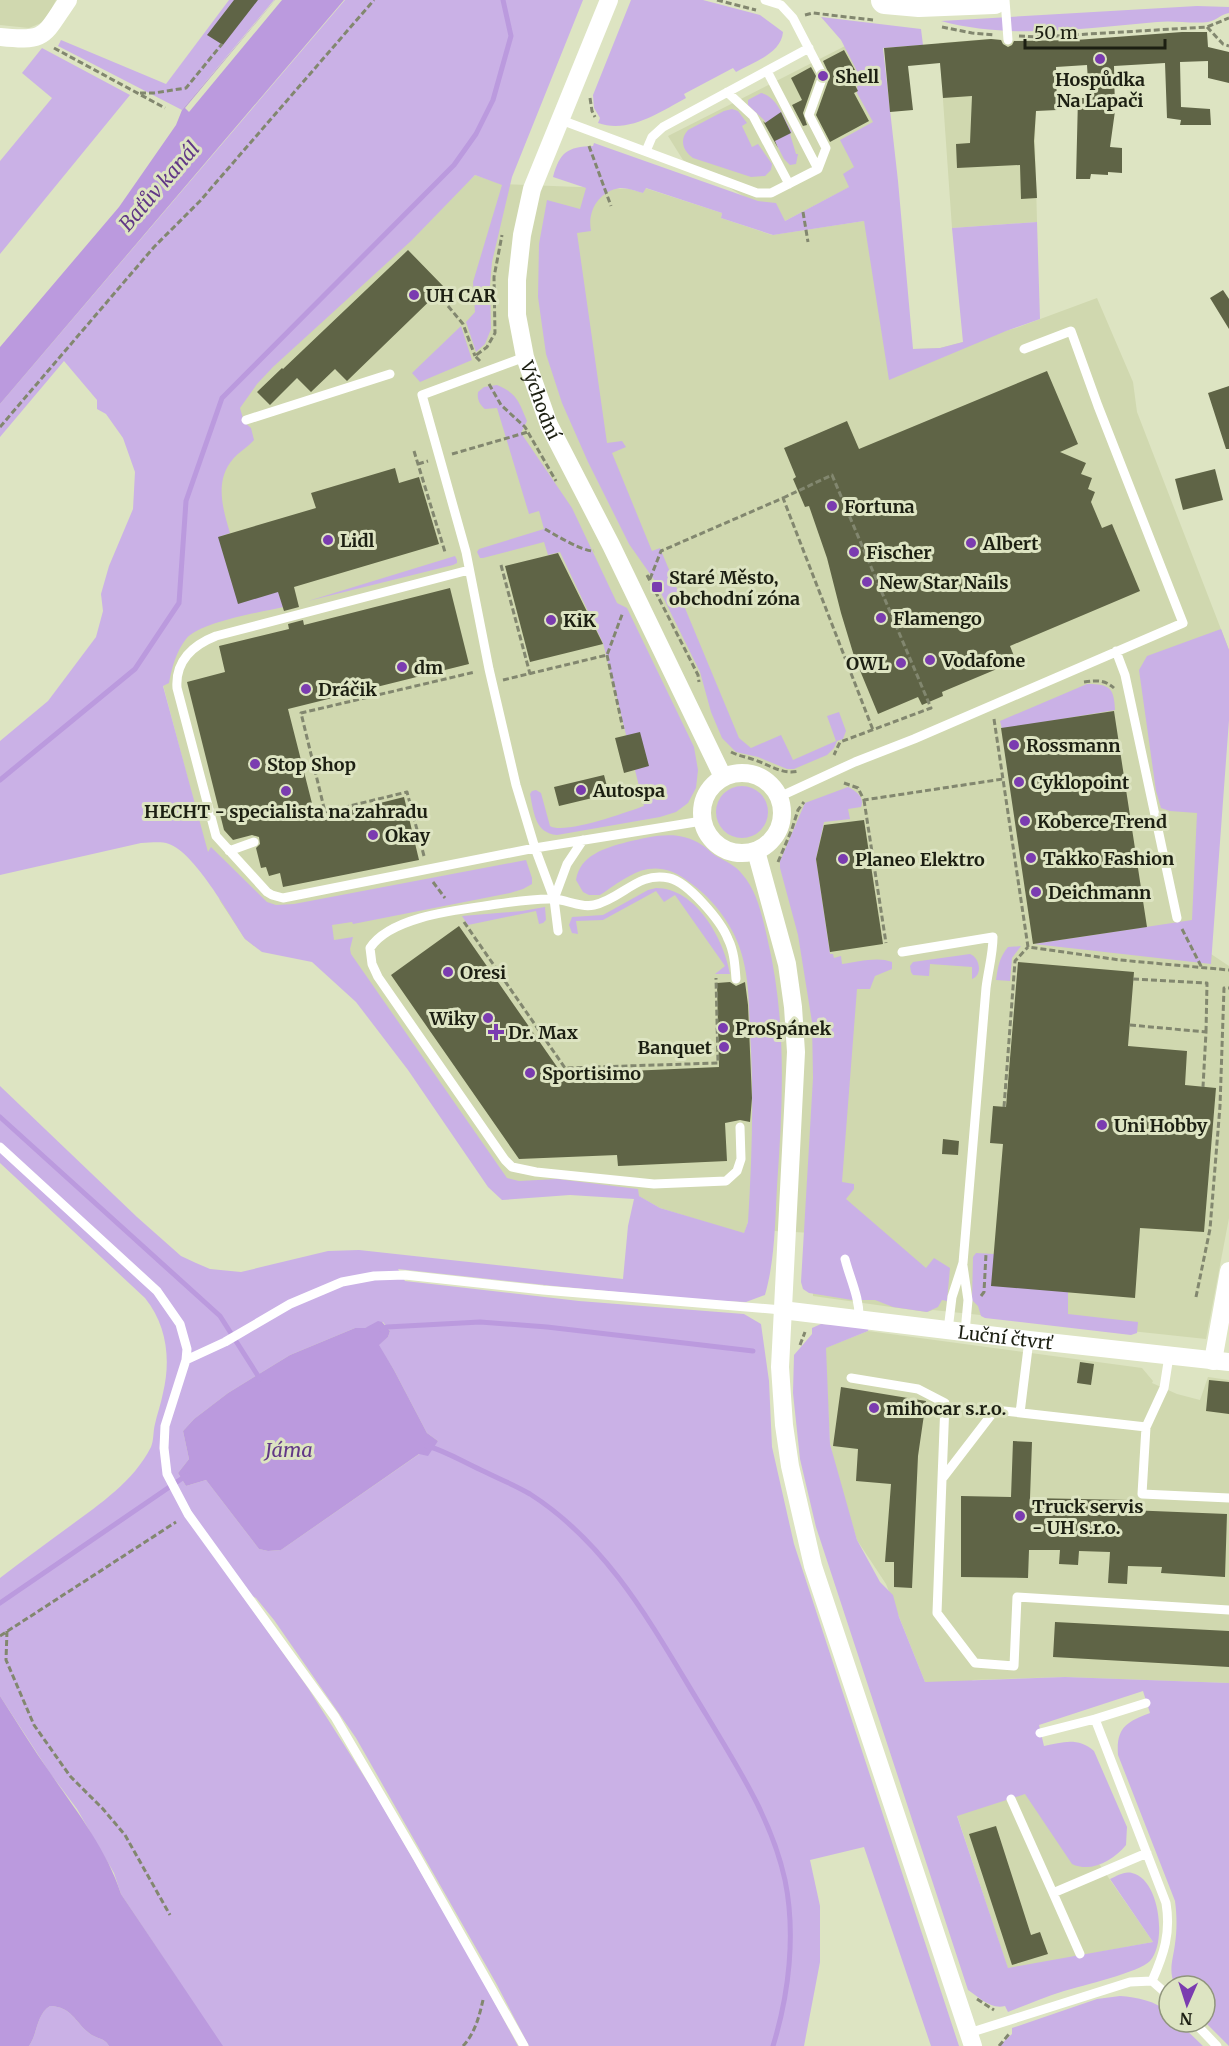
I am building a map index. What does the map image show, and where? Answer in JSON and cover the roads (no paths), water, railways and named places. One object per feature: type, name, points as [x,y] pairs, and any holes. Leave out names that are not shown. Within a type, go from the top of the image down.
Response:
[{"type":"main road","points":[[885,0],[920,3],[994,0]]},
{"type":"street","points":[[0,37],[29,40],[38,37],[47,30],[68,0]]},
{"type":"street","name":"Východní","points":[[609,0],[532,189],[522,235],[517,280],[517,315],[525,357],[549,425],[723,777]]},
{"type":"street","points":[[736,773],[755,776],[772,786],[779,797],[783,815],[781,825],[772,841],[756,851],[745,854],[722,849],[712,842],[706,832],[702,821],[702,803],[710,788],[723,777],[736,773]]},
{"type":"street","points":[[756,851],[787,964],[795,1041],[780,1367],[784,1425],[790,1466],[813,1566],[971,2040]]},
{"type":"street","points":[[1221,1361],[1229,1271]]},
{"type":"street","name":"Luční čtvrť","points":[[782,1310],[1221,1361]]},
{"type":"lane","points":[[561,120],[757,194],[771,193],[818,169],[826,148],[809,115],[823,76],[793,18],[782,5],[765,0]]},
{"type":"lane","points":[[1005,0],[1008,40]]},
{"type":"lane","points":[[646,151],[652,137],[663,127],[809,48]]},
{"type":"lane","points":[[767,71],[818,169]]},
{"type":"lane","points":[[727,92],[753,116],[789,184]]},
{"type":"lane","points":[[779,797],[1183,623],[1102,417],[1071,331],[1024,349]]},
{"type":"lane","points":[[525,357],[422,395],[469,570],[516,785],[535,848],[554,899],[558,931]]},
{"type":"lane","points":[[246,420],[390,374]]},
{"type":"lane","points":[[469,570],[216,636],[189,652],[180,667],[177,688],[216,837],[267,892],[283,898],[535,848],[702,821]]},
{"type":"lane","points":[[1116,651],[1125,675],[1177,918]]},
{"type":"lane","points":[[554,899],[567,864],[583,840]]},
{"type":"lane","points":[[229,850],[254,842]]},
{"type":"lane","points":[[736,979],[733,953],[720,924],[681,883],[671,878],[650,877],[640,880],[594,905],[554,899],[514,902],[422,917],[376,939],[370,948],[370,956],[378,977],[512,1167],[536,1172],[654,1184],[726,1180],[737,1172],[741,1159],[740,1126]]},
{"type":"lane","points":[[902,952],[993,937],[993,951],[986,988],[963,1263],[968,1300],[956,1331]]},
{"type":"lane","points":[[0,1147],[158,1291],[180,1324],[187,1349],[186,1360],[165,1426],[164,1448],[168,1474],[188,1514],[335,1717],[524,2046]]},
{"type":"lane","points":[[845,1259],[860,1304],[859,1319]]},
{"type":"lane","points":[[956,1331],[952,1297],[963,1263]]},
{"type":"lane","points":[[186,1360],[225,1342],[290,1304],[342,1282],[374,1276],[405,1275],[543,1290],[782,1310]]},
{"type":"lane","points":[[1020,1413],[1029,1340]]},
{"type":"lane","points":[[1169,1356],[1164,1388],[1146,1427],[1142,1494],[1229,1498]]},
{"type":"lane","points":[[851,1378],[918,1389],[945,1402],[937,1613],[975,1663],[1014,1666],[1017,1597],[1229,1610]]},
{"type":"lane","points":[[942,1479],[996,1410],[1146,1427]]},
{"type":"lane","points":[[1040,1733],[1146,1703]]},
{"type":"lane","points":[[1095,1719],[1166,1903],[1169,1919],[1168,1932],[1161,1962],[1152,1982]]},
{"type":"lane","points":[[1011,1799],[1080,1954]]},
{"type":"lane","points":[[1053,1893],[1147,1852]]},
{"type":"lane","points":[[971,2040],[1006,2022],[1130,1982],[1152,1982],[1157,1986]]},
{"type":"lane","points":[[1206,2034],[1217,2046]]},
{"type":"water","name":"Baťův kanál","points":[[275,0],[344,0],[0,404],[0,347],[119,207],[176,125],[182,110]]},
{"type":"water","name":"Jáma","points":[[378,1321],[390,1331],[388,1337],[379,1345],[427,1433],[438,1441],[428,1456],[419,1454],[281,1550],[259,1549],[206,1480],[186,1486],[178,1473],[189,1459],[183,1431],[194,1419],[228,1393],[290,1355],[355,1328],[365,1328]]},
{"type":"water","points":[[0,1696],[90,1832],[108,1862],[121,1894],[223,2046],[109,2046],[105,2041],[89,2033],[68,2012],[50,2006],[42,2014],[29,2046],[0,2046]]},
{"type":"waterway","points":[[0,780],[135,669],[179,603],[186,501],[222,398],[454,165],[476,134],[493,100],[511,36],[503,0]]},
{"type":"waterway","points":[[0,1117],[220,1316],[260,1379]]},
{"type":"waterway","points":[[382,1330],[387,1327],[480,1322],[547,1327],[753,1351]]},
{"type":"waterway","points":[[427,1446],[530,1494],[559,1515],[586,1540],[631,1594],[651,1624],[742,1775],[772,1836],[785,1880],[788,1901],[790,1943],[787,1985],[773,2046]]},
{"type":"waterway","points":[[0,1603],[187,1475]]},
{"type":"place","name":"Hospůdka Na Lapači","points":[[1100,59]]},
{"type":"place","name":"Shell","points":[[823,76]]},
{"type":"place","name":"UH CAR","points":[[414,295]]},
{"type":"place","name":"Fortuna","points":[[832,506]]},
{"type":"place","name":"Lidl","points":[[328,540]]},
{"type":"place","name":"Albert","points":[[971,543]]},
{"type":"place","name":"Fischer","points":[[854,552]]},
{"type":"place","name":"New Star Nails","points":[[867,582]]},
{"type":"place","name":"Staré Město, obchodní zóna","points":[[657,587]]},
{"type":"place","name":"Flamengo","points":[[881,618]]},
{"type":"place","name":"KiK","points":[[551,620]]},
{"type":"place","name":"Vodafone","points":[[930,660]]},
{"type":"place","name":"OWL","points":[[901,663]]},
{"type":"place","name":"dm","points":[[402,667]]},
{"type":"place","name":"Dráčik","points":[[306,689]]},
{"type":"place","name":"Rossmann","points":[[1014,745]]},
{"type":"place","name":"Stop Shop","points":[[255,764]]},
{"type":"place","name":"Cyklopoint","points":[[1019,782]]},
{"type":"place","name":"Autospa","points":[[581,790]]},
{"type":"place","name":"HECHT - specialista na zahradu","points":[[286,791]]},
{"type":"place","name":"Koberce Trend","points":[[1025,821]]},
{"type":"place","name":"Okay","points":[[373,835]]},
{"type":"place","name":"Takko Fashion","points":[[1031,858]]},
{"type":"place","name":"Planeo Elektro","points":[[843,859]]},
{"type":"place","name":"Deichmann","points":[[1036,892]]},
{"type":"place","name":"Oresi","points":[[448,972]]},
{"type":"place","name":"Wiky","points":[[488,1018]]},
{"type":"place","name":"ProSpánek","points":[[723,1028]]},
{"type":"place","name":"Dr. Max","points":[[496,1032]]},
{"type":"place","name":"Banquet","points":[[724,1047]]},
{"type":"place","name":"Sportisimo","points":[[530,1073]]},
{"type":"place","name":"Uni Hobby","points":[[1102,1125]]},
{"type":"place","name":"mihocar s.r.o.","points":[[874,1408]]},
{"type":"place","name":"Truck servis - UH s.r.o.","points":[[1020,1516]]}]
